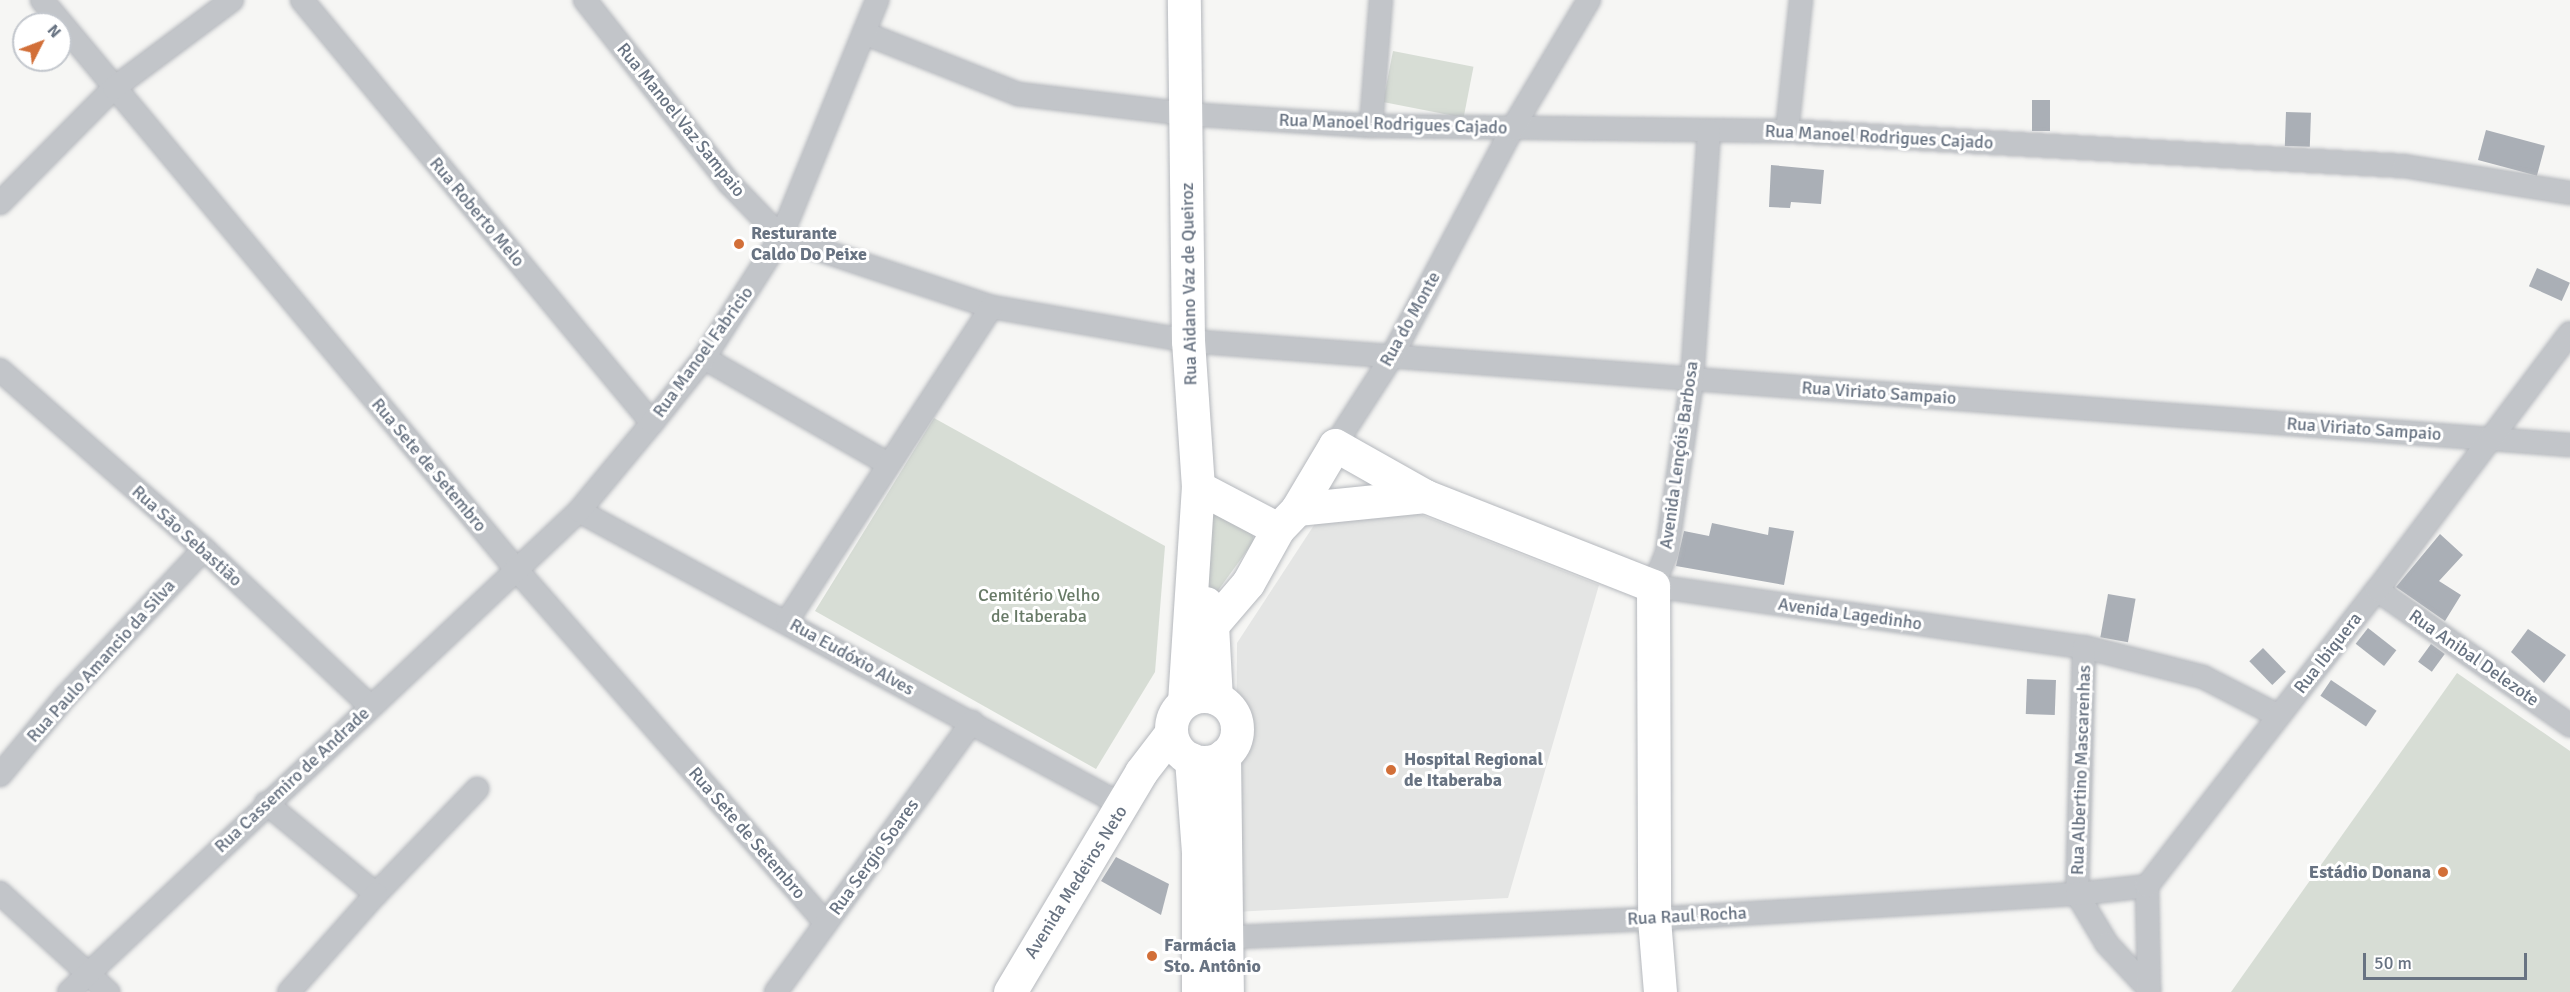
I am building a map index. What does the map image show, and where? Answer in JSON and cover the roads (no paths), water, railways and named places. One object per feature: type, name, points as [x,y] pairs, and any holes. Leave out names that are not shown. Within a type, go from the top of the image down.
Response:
[{"type":"street","name":"Rua Sete de Setembro","points":[[42,0],[515,568],[825,923]]},
{"type":"street","points":[[0,203],[114,88],[232,0]]},
{"type":"street","name":"Rua Roberto Melo","points":[[302,0],[652,423]]},
{"type":"street","name":"Rua Manoel Vaz Sampaio","points":[[585,0],[730,184],[782,237]]},
{"type":"street","name":"Rua Manoel Fabricio","points":[[515,568],[579,511],[652,423],[704,358],[782,237],[877,0]]},
{"type":"street","name":"Rua Aidano Vaz de Queiroz","points":[[1184,0],[1188,341],[1198,488],[1195,567],[1184,702]]},
{"type":"street","points":[[1371,126],[1381,0]]},
{"type":"street","name":"Rua do Monte","points":[[1212,625],[1248,583],[1390,358],[1512,129],[1589,0]]},
{"type":"street","points":[[1787,131],[1801,0]]},
{"type":"street","name":"Rua Manoel Rodrigues Cajado","points":[[864,33],[1018,94],[1186,114],[1371,126],[1787,131],[2404,166],[2570,193]]},
{"type":"street","name":"Avenida Lençóis Barbosa","points":[[1660,992],[1654,919],[1653,586],[1667,552],[1692,380],[1709,131]]},
{"type":"street","name":"Rua Viriato Sampaio","points":[[782,237],[992,307],[1188,341],[2570,445]]},
{"type":"street","points":[[787,621],[992,307]]},
{"type":"street","name":"Rua Ibiquera","points":[[2147,886],[2377,590],[2570,333]]},
{"type":"street","points":[[704,358],[888,464]]},
{"type":"street","name":"Rua São Sebastião","points":[[0,370],[204,549],[370,706]]},
{"type":"street","name":"Avenida Lagedinho","points":[[1335,445],[1425,496],[1653,586],[2084,647],[2203,677],[2279,716]]},
{"type":"street","points":[[1198,488],[1288,519]]},
{"type":"street","name":"Avenida Lagedinho","points":[[1288,519],[1425,496]]},
{"type":"street","name":"Rua Eudóxio Alves","points":[[579,511],[787,621],[1124,806]]},
{"type":"street","name":"Rua Paulo Amancio da Silva","points":[[0,775],[64,697],[204,549]]},
{"type":"street","name":"Rua Aidano Vaz de Queiroz","points":[[1195,567],[1212,625],[1216,698]]},
{"type":"street","name":"Rua Cassemiro de Andrade","points":[[69,992],[515,568]]},
{"type":"street","name":"Rua Anibal Delezote","points":[[2377,590],[2570,725]]},
{"type":"street","name":"Rua Albertino Mascarenhas","points":[[2077,894],[2084,647]]},
{"type":"street","points":[[1212,851],[1172,721],[1184,702],[1205,695],[1226,704],[1236,724],[1236,736],[1224,755],[1212,851],[1213,939],[1227,992]]},
{"type":"street","name":"Rua Sergio Soares","points":[[776,992],[972,722]]},
{"type":"street","points":[[1181,748],[1207,761],[1224,755]]},
{"type":"street","name":"Avenida Medeiros Neto","points":[[1010,992],[1124,806],[1141,772],[1181,748]]},
{"type":"street","points":[[289,992],[376,894],[477,789]]},
{"type":"street","points":[[266,803],[376,894]]},
{"type":"street","points":[[2147,886],[2149,990]]},
{"type":"street","name":"Rua Raul Rocha","points":[[1213,939],[1654,919],[2077,894],[2147,886]]},
{"type":"street","points":[[0,893],[108,992]]},
{"type":"street","points":[[2077,894],[2107,944],[2149,990]]},
{"type":"street","points":[[1198,992],[1213,939]]},
{"type":"place","name":"Resturante Caldo Do Peixe","points":[[739,244]]},
{"type":"place","name":"Hospital Regional de Itaberaba","points":[[1391,770]]},
{"type":"place","name":"Estádio Donana","points":[[2443,872]]},
{"type":"place","name":"Farmácia Sto. Antônio","points":[[1152,956]]},
{"type":"park label","name":"Cemitério Velho de Itaberaba","points":[[1039,606]]}]
